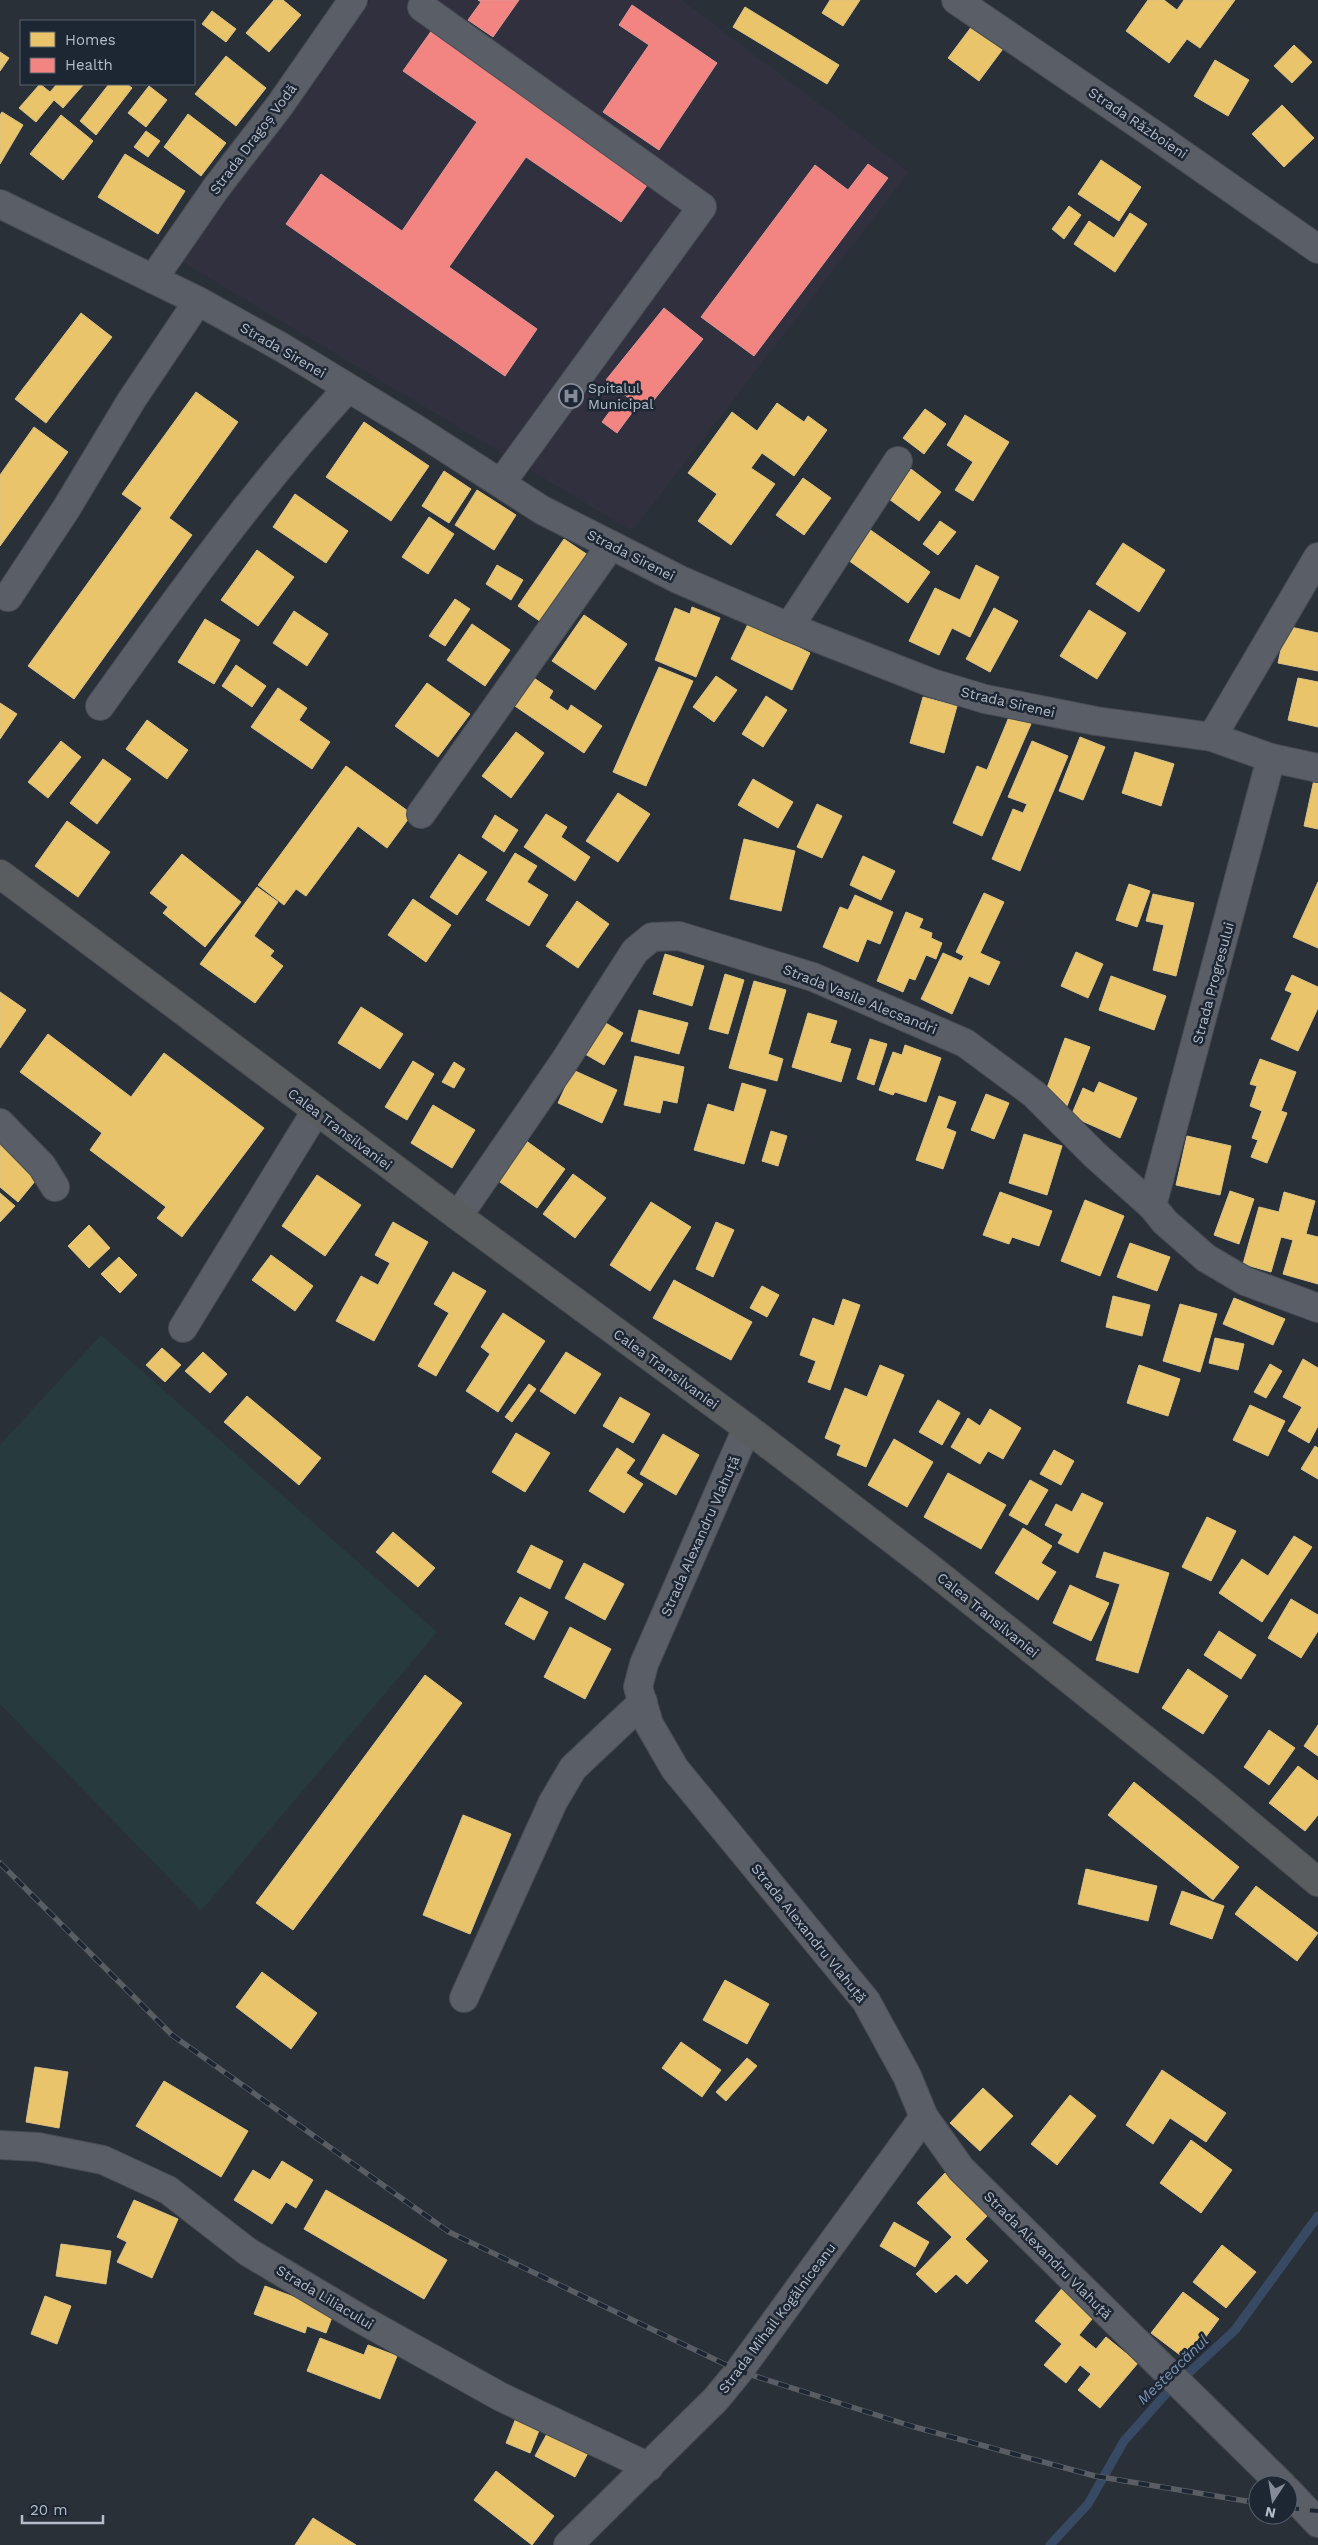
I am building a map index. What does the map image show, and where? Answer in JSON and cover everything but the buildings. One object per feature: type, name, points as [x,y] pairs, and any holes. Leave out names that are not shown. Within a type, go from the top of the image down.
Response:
[{"type":"highway","name":"Calea Transilvaniei","points":[[0,874],[316,1111],[747,1428],[964,1596],[1208,1790],[1318,1882]]},
{"type":"street","name":"Strada Dragoș Vodă","points":[[153,279],[216,188],[280,106],[353,0]]},
{"type":"street","name":"Strada Războieni","points":[[956,0],[1164,141],[1318,249]]},
{"type":"street","points":[[422,6],[702,207],[500,483]]},
{"type":"street","name":"Strada Sirenei","points":[[0,204],[198,301],[348,388],[542,510],[680,580],[789,627],[923,679],[984,699],[1059,714],[1212,738],[1271,758],[1318,768]]},
{"type":"street","points":[[8,597],[66,509],[136,393],[198,301]]},
{"type":"street","points":[[100,706],[222,540],[305,434],[348,388]]},
{"type":"street","points":[[789,627],[898,461]]},
{"type":"street","points":[[421,814],[611,545]]},
{"type":"street","points":[[1212,738],[1318,558]]},
{"type":"street","name":"Strada Progresului","points":[[1152,1206],[1271,758]]},
{"type":"street","name":"Strada Vasile Alecsandri","points":[[458,1216],[564,1062],[635,951],[652,937],[679,936],[813,977],[965,1043],[1034,1094],[1095,1155],[1152,1206],[1165,1222],[1206,1258],[1245,1280],[1318,1308]]},
{"type":"street","points":[[183,1328],[316,1111]]},
{"type":"street","points":[[0,1123],[42,1166],[55,1187]]},
{"type":"street","name":"Strada Alexandru Vlahuță","points":[[747,1428],[644,1664],[638,1687],[649,1724],[675,1769],[866,2001],[908,2076],[924,2117],[961,2169],[1272,2475]]},
{"type":"street","points":[[464,1998],[553,1802],[573,1768],[643,1702]]},
{"type":"street","name":"Strada Mihail Kogălniceanu","points":[[568,2545],[716,2400],[924,2117]]},
{"type":"street","name":"Strada Liliacului","points":[[0,2145],[38,2147],[103,2160],[168,2190],[248,2252],[359,2318],[501,2397],[648,2467]]},
{"type":"street","points":[[1298,2490],[1318,2491]]},
{"type":"street","points":[[1298,2501],[1318,2523]]},
{"type":"shaded area","name":"Spitalul Municipal","points":[[371,0],[682,0],[909,172],[632,531],[179,260]]},
{"type":"green space","points":[[101,1335],[437,1632],[201,1911],[0,1704],[0,1445]]},
{"type":"waterway","name":"Mesteacănul","points":[[1050,2545],[1088,2504],[1124,2441],[1164,2396],[1235,2330],[1318,2216]]},
{"type":"railway","points":[[0,1863],[172,2035],[449,2232],[739,2371],[911,2426],[1095,2476],[1248,2501]]},
{"type":"railway","points":[[1298,2509],[1318,2511]]},
{"type":"place","name":"Spitalul Municipal","points":[[571,396]]}]
